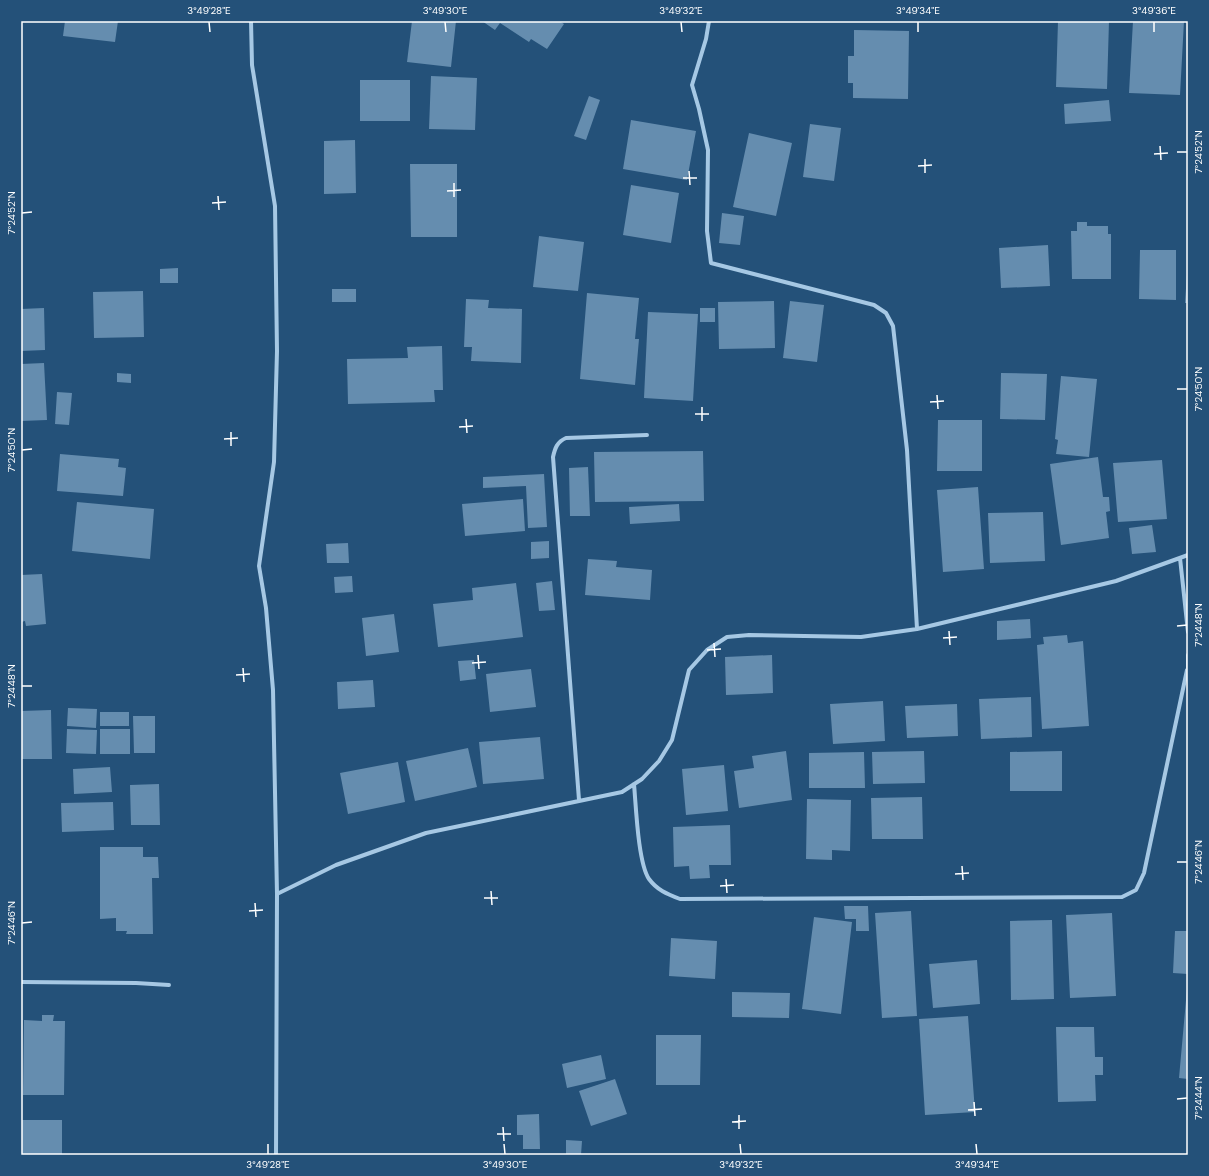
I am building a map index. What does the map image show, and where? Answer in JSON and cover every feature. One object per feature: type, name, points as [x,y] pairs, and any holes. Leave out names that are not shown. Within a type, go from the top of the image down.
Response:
[{"type":"street","points":[[251,21],[252,65],[275,206],[277,351],[274,462],[259,566],[266,608],[273,690],[277,894],[276,1155]]},
{"type":"street","points":[[709,21],[706,39],[692,85],[708,150],[707,231],[711,263],[874,305],[886,313],[893,326],[907,450],[917,629]]},
{"type":"street","points":[[579,800],[553,458],[556,447],[560,441],[566,438],[647,435]]},
{"type":"street","points":[[277,894],[336,865],[426,833],[622,792],[642,778],[659,761],[672,740],[689,670],[707,650],[728,637],[749,635],[861,637],[917,629],[1116,581],[1188,555]]},
{"type":"street","points":[[1180,558],[1188,632]]},
{"type":"street","points":[[634,784],[642,860],[648,878],[660,891],[680,899],[1122,897],[1136,890],[1144,873],[1188,670],[1188,655]]},
{"type":"street","points":[[21,982],[136,983],[169,985]]},
{"type":"building","points":[[65,21],[118,21],[115,42],[63,36]]},
{"type":"building","points":[[412,21],[456,21],[451,67],[407,62]]},
{"type":"building","points":[[482,21],[559,21],[564,24],[547,49],[531,39],[529,42],[500,23],[495,30]]},
{"type":"building","points":[[1058,21],[1109,21],[1107,89],[1056,87]]},
{"type":"building","points":[[1133,21],[1184,21],[1180,95],[1129,93]]},
{"type":"building","points":[[854,30],[909,31],[908,99],[853,98],[853,83],[848,83],[848,56],[854,56]]},
{"type":"building","points":[[431,76],[477,78],[475,130],[429,129]]},
{"type":"building","points":[[360,80],[410,80],[410,121],[360,121]]},
{"type":"building","points":[[589,96],[600,100],[586,140],[574,136]]},
{"type":"building","points":[[1109,100],[1111,121],[1065,124],[1064,104]]},
{"type":"building","points":[[631,120],[696,131],[687,180],[623,169]]},
{"type":"building","points":[[810,124],[841,128],[834,181],[803,177]]},
{"type":"building","points":[[749,133],[792,143],[776,216],[733,207]]},
{"type":"building","points":[[355,140],[356,193],[324,194],[324,141]]},
{"type":"building","points":[[410,164],[457,164],[457,237],[411,237]]},
{"type":"building","points":[[631,185],[679,193],[671,243],[623,235]]},
{"type":"building","points":[[722,213],[744,216],[740,245],[719,243]]},
{"type":"building","points":[[1077,222],[1087,222],[1087,226],[1108,226],[1108,234],[1111,234],[1111,279],[1072,279],[1071,231],[1077,231]]},
{"type":"building","points":[[539,236],[584,242],[578,291],[533,287]]},
{"type":"building","points":[[1048,245],[1050,286],[1001,288],[999,248]]},
{"type":"building","points":[[1140,250],[1176,250],[1176,300],[1139,299]]},
{"type":"building","points":[[178,268],[178,283],[160,283],[160,269]]},
{"type":"building","points":[[1187,274],[1188,303],[1185,303]]},
{"type":"building","points":[[332,289],[356,289],[356,302],[332,302]]},
{"type":"building","points":[[143,291],[144,337],[94,338],[93,292]]},
{"type":"building","points":[[587,293],[639,298],[635,339],[639,339],[635,385],[580,379]]},
{"type":"building","points":[[466,299],[489,300],[488,308],[522,309],[521,363],[471,361],[472,347],[464,347]]},
{"type":"building","points":[[774,301],[775,348],[719,349],[718,302]]},
{"type":"building","points":[[790,301],[824,305],[817,362],[783,358]]},
{"type":"building","points":[[44,308],[45,350],[21,351],[21,309]]},
{"type":"building","points":[[700,308],[715,308],[715,322],[700,322]]},
{"type":"building","points":[[648,312],[698,314],[693,401],[644,398]]},
{"type":"building","points":[[442,346],[443,390],[434,390],[435,402],[348,404],[347,359],[408,358],[407,347]]},
{"type":"building","points":[[44,363],[47,420],[21,421],[21,364]]},
{"type":"building","points":[[117,373],[131,374],[131,383],[117,382]]},
{"type":"building","points":[[1001,373],[1047,374],[1045,420],[1000,419]]},
{"type":"building","points":[[1061,376],[1097,379],[1089,457],[1056,454],[1058,440],[1055,439]]},
{"type":"building","points":[[57,392],[72,393],[69,425],[55,424]]},
{"type":"building","points":[[938,420],[982,420],[982,471],[937,471]]},
{"type":"building","points":[[703,451],[704,501],[595,502],[594,452]]},
{"type":"building","points":[[60,454],[119,459],[118,467],[126,468],[123,496],[57,491]]},
{"type":"building","points":[[1098,457],[1103,497],[1109,497],[1110,511],[1106,512],[1109,538],[1061,545],[1050,464]]},
{"type":"building","points":[[1162,460],[1167,519],[1118,522],[1113,463]]},
{"type":"building","points":[[588,467],[590,516],[570,516],[569,468]]},
{"type":"building","points":[[544,474],[547,527],[528,528],[526,486],[483,488],[483,477]]},
{"type":"building","points":[[978,487],[984,569],[943,572],[937,490]]},
{"type":"building","points":[[523,499],[525,531],[465,536],[462,504]]},
{"type":"building","points":[[77,502],[154,509],[150,559],[72,551]]},
{"type":"building","points":[[679,504],[680,521],[630,524],[629,507]]},
{"type":"building","points":[[1043,512],[1045,561],[990,563],[988,513]]},
{"type":"building","points":[[1152,525],[1156,552],[1132,554],[1129,528]]},
{"type":"building","points":[[549,541],[549,558],[531,559],[531,542]]},
{"type":"building","points":[[348,543],[349,563],[327,563],[326,544]]},
{"type":"building","points":[[588,559],[617,561],[616,567],[652,570],[650,600],[585,595]]},
{"type":"building","points":[[42,574],[46,624],[26,626],[25,621],[21,622],[21,575]]},
{"type":"building","points":[[352,576],[353,592],[335,593],[334,577]]},
{"type":"building","points":[[552,581],[555,610],[539,611],[536,583]]},
{"type":"building","points":[[516,583],[523,637],[438,647],[433,604],[473,600],[472,588]]},
{"type":"building","points":[[394,614],[399,652],[366,656],[362,618]]},
{"type":"building","points":[[1030,619],[1031,638],[997,640],[997,621]]},
{"type":"building","points":[[1067,635],[1068,643],[1083,641],[1089,726],[1042,729],[1037,645],[1044,644],[1043,637]]},
{"type":"building","points":[[772,655],[773,693],[726,695],[725,657]]},
{"type":"building","points":[[474,660],[476,679],[460,681],[458,661]]},
{"type":"building","points":[[531,669],[536,707],[490,712],[486,674]]},
{"type":"building","points":[[373,680],[375,707],[338,709],[337,682]]},
{"type":"building","points":[[1031,697],[1032,737],[981,739],[979,699]]},
{"type":"building","points":[[883,701],[885,741],[833,744],[830,704]]},
{"type":"building","points":[[957,704],[958,736],[907,738],[905,706]]},
{"type":"building","points":[[68,708],[97,709],[96,728],[67,726]]},
{"type":"building","points":[[51,710],[52,759],[21,759],[21,711]]},
{"type":"building","points":[[100,712],[129,712],[129,726],[100,726]]},
{"type":"building","points":[[133,716],[155,716],[155,753],[134,753]]},
{"type":"building","points":[[67,729],[97,730],[96,754],[66,753]]},
{"type":"building","points":[[100,729],[130,729],[130,754],[100,754]]},
{"type":"building","points":[[540,737],[544,779],[483,784],[479,742]]},
{"type":"building","points":[[468,748],[477,787],[415,801],[406,761]]},
{"type":"building","points":[[786,751],[792,800],[739,808],[734,771],[754,768],[752,756]]},
{"type":"building","points":[[924,751],[925,783],[873,784],[872,752]]},
{"type":"building","points":[[1062,751],[1062,791],[1010,791],[1010,752]]},
{"type":"building","points":[[864,752],[865,788],[809,788],[809,753]]},
{"type":"building","points":[[398,762],[405,802],[348,814],[340,773]]},
{"type":"building","points":[[724,765],[728,811],[686,815],[682,769]]},
{"type":"building","points":[[110,767],[112,792],[74,794],[73,769]]},
{"type":"building","points":[[159,784],[160,825],[131,825],[130,785]]},
{"type":"building","points":[[922,797],[923,839],[872,839],[871,798]]},
{"type":"building","points":[[807,799],[851,800],[850,851],[832,850],[832,860],[806,859]]},
{"type":"building","points":[[113,802],[114,830],[62,832],[61,803]]},
{"type":"building","points":[[730,825],[731,865],[709,865],[710,878],[690,879],[689,866],[674,867],[673,827]]},
{"type":"building","points":[[100,847],[143,847],[143,857],[158,857],[159,878],[152,878],[153,934],[126,934],[127,931],[116,931],[116,918],[100,919]]},
{"type":"building","points":[[844,906],[868,906],[869,931],[856,931],[856,919],[845,919]]},
{"type":"building","points":[[911,911],[917,1016],[882,1018],[875,913]]},
{"type":"building","points":[[1112,913],[1116,996],[1070,998],[1066,915]]},
{"type":"building","points":[[814,917],[852,922],[841,1014],[802,1009]]},
{"type":"building","points":[[1052,920],[1054,999],[1011,1000],[1010,921]]},
{"type":"building","points":[[1175,931],[1188,931],[1188,974],[1173,973]]},
{"type":"building","points":[[671,938],[717,941],[715,979],[669,976]]},
{"type":"building","points":[[977,960],[980,1004],[933,1008],[929,964]]},
{"type":"building","points":[[1188,989],[1188,1079],[1179,1078]]},
{"type":"building","points":[[732,992],[790,993],[789,1018],[732,1017]]},
{"type":"building","points":[[42,1015],[54,1015],[53,1021],[65,1021],[64,1095],[23,1095],[24,1020],[42,1021]]},
{"type":"building","points":[[968,1016],[975,1112],[925,1115],[919,1019]]},
{"type":"building","points":[[1056,1027],[1094,1027],[1095,1057],[1103,1057],[1103,1075],[1095,1075],[1096,1101],[1058,1102]]},
{"type":"building","points":[[656,1035],[701,1035],[700,1085],[656,1085]]},
{"type":"building","points":[[601,1055],[606,1079],[567,1088],[562,1064]]},
{"type":"building","points":[[615,1079],[627,1114],[591,1126],[579,1091]]},
{"type":"building","points":[[539,1114],[540,1149],[523,1149],[523,1135],[517,1135],[517,1115]]},
{"type":"building","points":[[21,1120],[62,1120],[62,1155],[21,1155]]},
{"type":"building","points":[[566,1140],[582,1141],[581,1155],[566,1155]]}]
